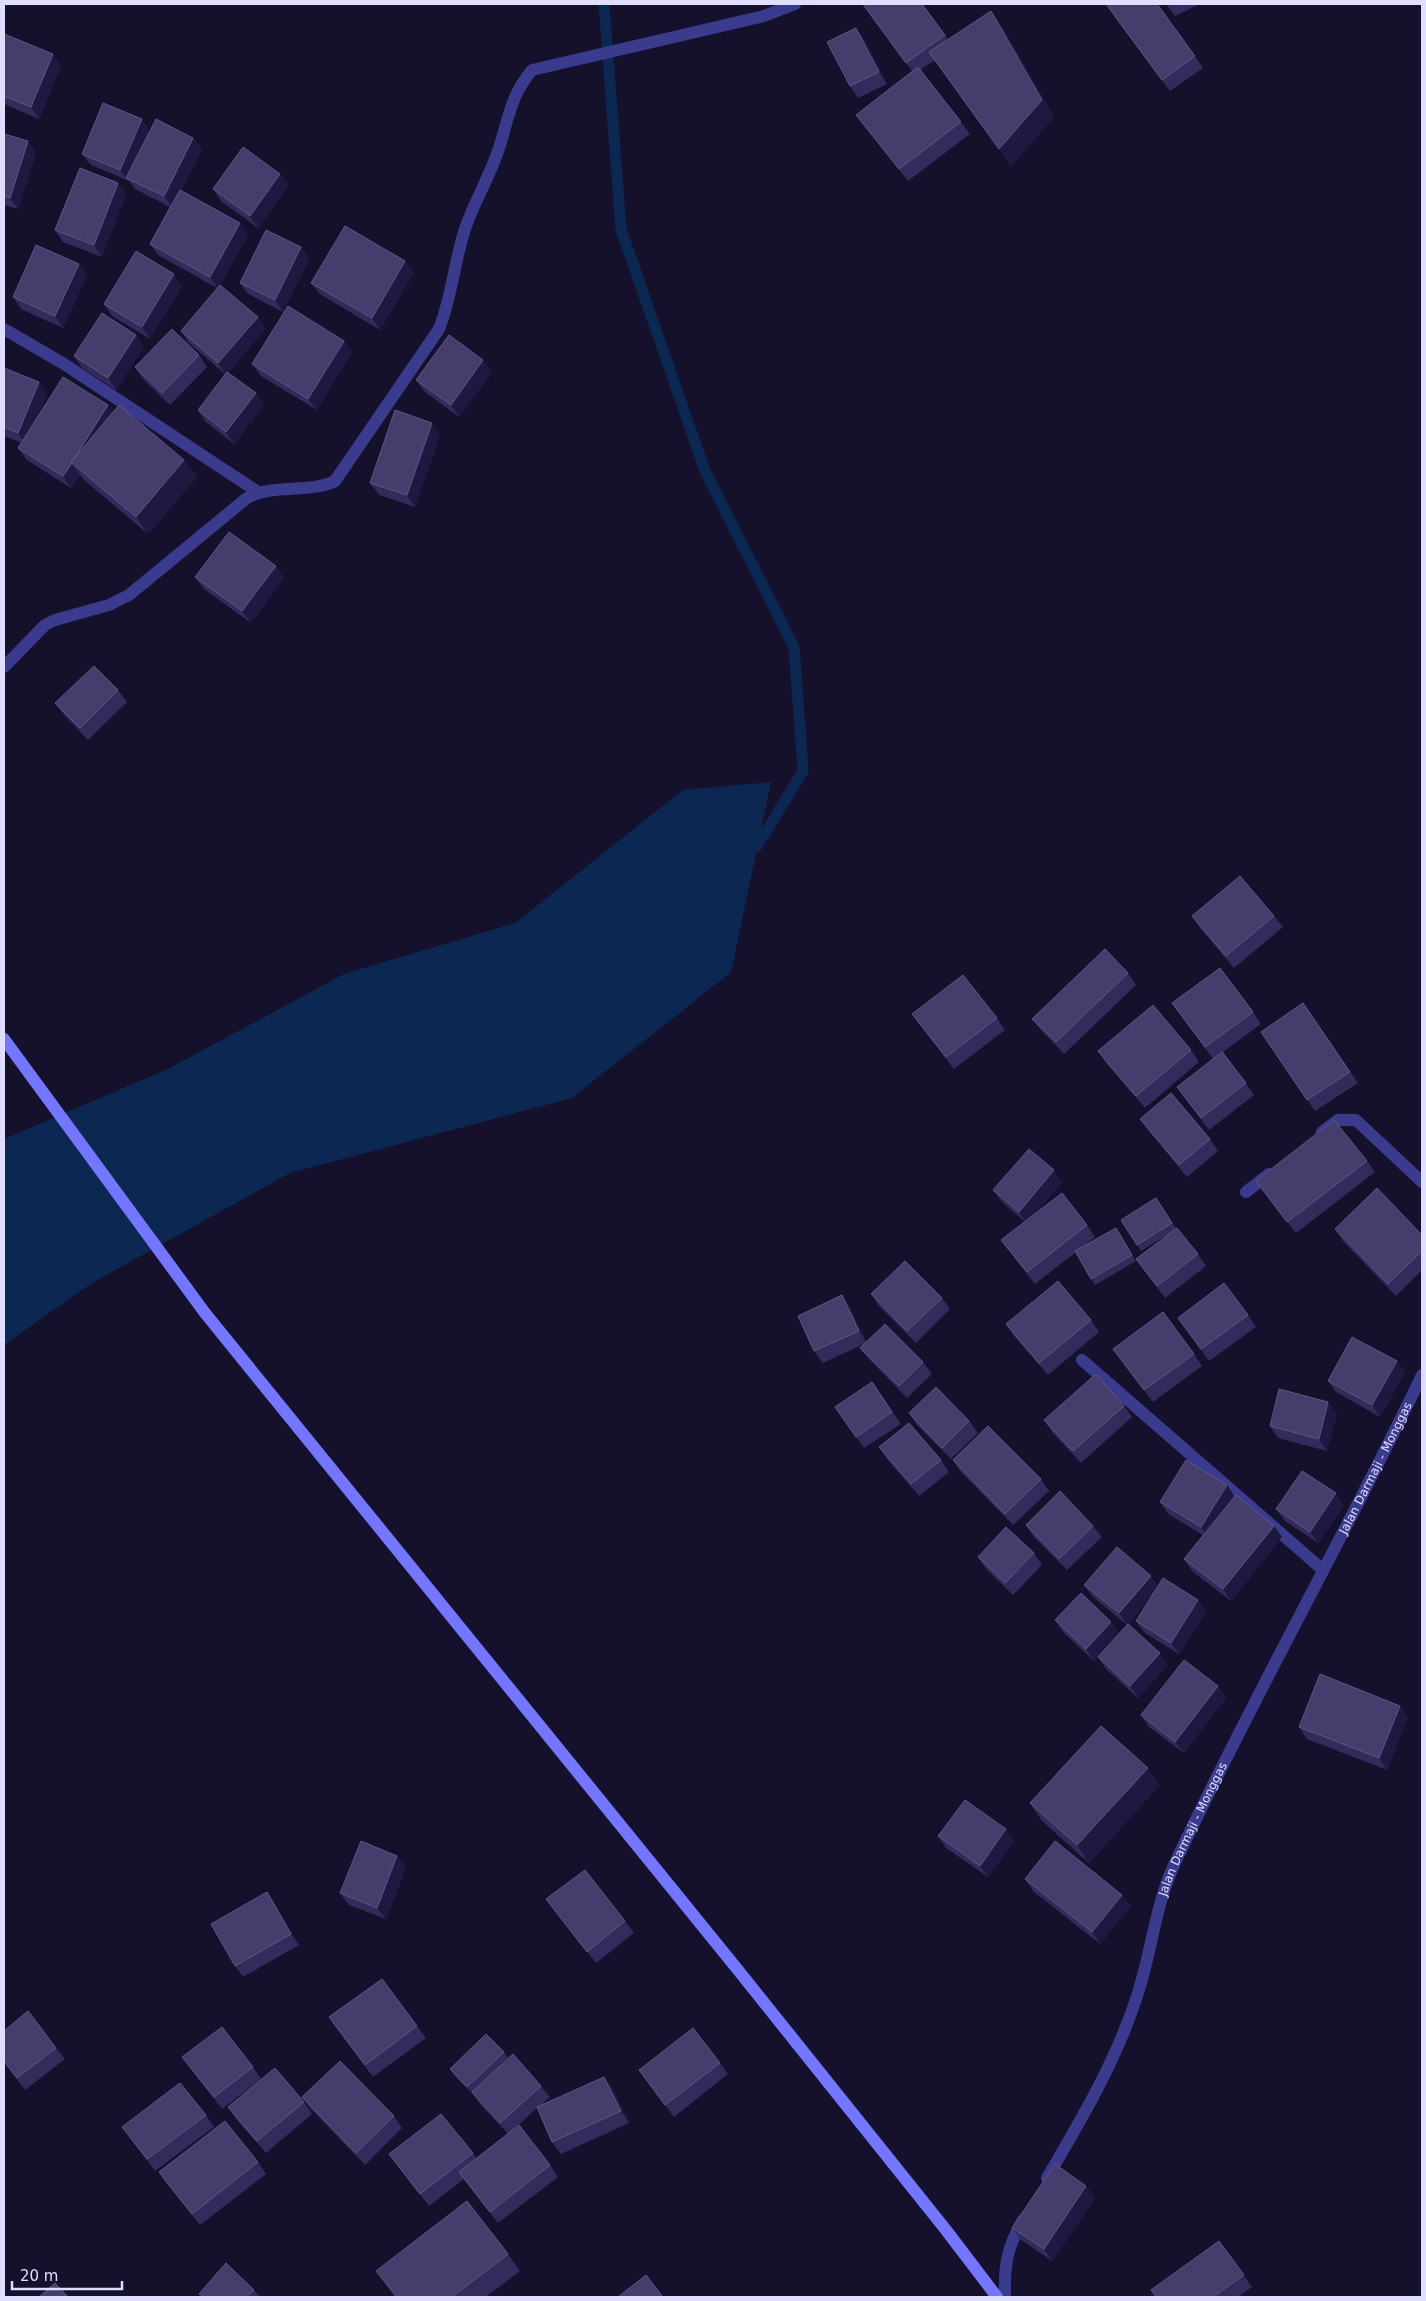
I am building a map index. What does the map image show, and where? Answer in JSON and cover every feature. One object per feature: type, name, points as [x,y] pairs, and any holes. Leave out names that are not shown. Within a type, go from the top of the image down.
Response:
[{"type":"main road","points":[[4,1039],[205,1313],[805,2054],[946,2230],[997,2297]]},
{"type":"street","points":[[4,667],[45,625],[55,620],[109,605],[129,595],[247,498],[258,492],[319,486],[335,480],[439,329],[446,311],[465,229],[498,151],[511,102],[521,84],[532,70],[764,16],[796,4]]},
{"type":"street","points":[[4,329],[64,364],[258,492]]},
{"type":"street","points":[[1315,1138],[1338,1120],[1356,1120],[1422,1182]]},
{"type":"street","points":[[1246,1192],[1277,1168]]},
{"type":"street","points":[[1082,1360],[1323,1570]]},
{"type":"street","name":"Jalan Darmaji - Monggas","points":[[1040,2190],[1116,2054],[1137,1998],[1172,1868],[1323,1570],[1376,1472],[1422,1375]]},
{"type":"street","points":[[1005,2297],[1004,2274],[1010,2241],[1030,2207]]},
{"type":"water","points":[[771,782],[731,972],[572,1098],[290,1173],[92,1283],[4,1345],[4,1139],[168,1069],[344,974],[515,923],[683,790]]},
{"type":"building","points":[[863,4],[922,4],[945,35],[906,63]]},
{"type":"building","points":[[1106,4],[1157,4],[1195,56],[1162,80]]},
{"type":"building","points":[[991,11],[1042,100],[999,149],[929,52]]},
{"type":"building","points":[[856,28],[879,72],[850,86],[827,42]]},
{"type":"building","points":[[4,34],[53,54],[31,107],[4,96]]},
{"type":"building","points":[[918,67],[961,122],[899,169],[856,115]]},
{"type":"building","points":[[103,103],[142,119],[120,170],[82,154]]},
{"type":"building","points":[[156,119],[193,138],[164,196],[126,178]]},
{"type":"building","points":[[4,134],[28,141],[10,198],[4,196]]},
{"type":"building","points":[[243,147],[280,174],[250,216],[213,189]]},
{"type":"building","points":[[80,168],[118,183],[94,245],[55,230]]},
{"type":"building","points":[[180,190],[240,223],[210,277],[150,244]]},
{"type":"building","points":[[345,226],[405,261],[372,318],[311,283]]},
{"type":"building","points":[[266,230],[301,247],[275,300],[240,283]]},
{"type":"building","points":[[36,245],[79,264],[55,316],[13,297]]},
{"type":"building","points":[[136,251],[174,274],[142,327],[104,304]]},
{"type":"building","points":[[220,285],[258,317],[218,363],[181,331]]},
{"type":"building","points":[[288,306],[344,341],[308,399],[252,364]]},
{"type":"building","points":[[102,313],[136,335],[108,378],[74,356]]},
{"type":"building","points":[[172,329],[199,355],[162,393],[135,367]]},
{"type":"building","points":[[449,335],[483,360],[451,405],[416,380]]},
{"type":"building","points":[[4,368],[39,382],[18,433],[4,427]]},
{"type":"building","points":[[227,372],[256,393],[226,432],[198,410]]},
{"type":"building","points":[[63,377],[108,405],[63,476],[18,448]]},
{"type":"building","points":[[119,405],[184,460],[136,517],[71,462]]},
{"type":"building","points":[[395,410],[432,423],[407,495],[370,483]]},
{"type":"building","points":[[229,532],[276,566],[242,611],[195,577]]},
{"type":"building","points":[[94,666],[118,690],[80,728],[55,703]]},
{"type":"building","points":[[1240,876],[1274,916],[1226,956],[1192,916]]},
{"type":"building","points":[[1105,949],[1128,973],[1056,1042],[1032,1019]]},
{"type":"building","points":[[1220,968],[1253,1012],[1205,1047],[1172,1003]]},
{"type":"building","points":[[963,975],[997,1018],[946,1057],[912,1014]]},
{"type":"building","points":[[1303,1003],[1350,1072],[1307,1100],[1261,1032]]},
{"type":"building","points":[[1153,1005],[1191,1050],[1136,1096],[1098,1051]]},
{"type":"building","points":[[1222,1052],[1246,1083],[1201,1118],[1177,1087]]},
{"type":"building","points":[[1171,1093],[1210,1139],[1179,1165],[1140,1119]]},
{"type":"building","points":[[1334,1120],[1367,1161],[1287,1222],[1256,1181]]},
{"type":"building","points":[[1029,1149],[1054,1170],[1019,1212],[993,1190]]},
{"type":"building","points":[[1377,1188],[1422,1235],[1422,1251],[1388,1284],[1335,1229]]},
{"type":"building","points":[[1062,1193],[1087,1225],[1027,1272],[1001,1240]]},
{"type":"building","points":[[1156,1198],[1172,1223],[1137,1245],[1121,1220]]},
{"type":"building","points":[[1116,1228],[1132,1255],[1091,1279],[1075,1251]]},
{"type":"building","points":[[1177,1228],[1198,1254],[1157,1286],[1136,1259]]},
{"type":"building","points":[[905,1261],[942,1298],[907,1331],[871,1294]]},
{"type":"building","points":[[1058,1281],[1091,1320],[1039,1363],[1006,1324]]},
{"type":"building","points":[[1224,1283],[1248,1315],[1201,1349],[1178,1318]]},
{"type":"building","points":[[842,1295],[859,1331],[814,1351],[798,1316]]},
{"type":"building","points":[[1163,1312],[1194,1354],[1144,1390],[1113,1349]]},
{"type":"building","points":[[885,1324],[923,1362],[899,1386],[860,1348]]},
{"type":"building","points":[[1352,1337],[1397,1361],[1372,1405],[1328,1381]]},
{"type":"building","points":[[1096,1374],[1124,1406],[1073,1451],[1044,1420]]},
{"type":"building","points":[[872,1382],[892,1412],[856,1437],[835,1407]]},
{"type":"building","points":[[936,1387],[969,1421],[942,1448],[909,1413]]},
{"type":"building","points":[[1279,1389],[1328,1402],[1319,1439],[1270,1426]]},
{"type":"building","points":[[909,1423],[941,1460],[911,1484],[879,1447]]},
{"type":"building","points":[[988,1426],[1041,1479],[1005,1514],[953,1460]]},
{"type":"building","points":[[1186,1460],[1227,1485],[1201,1527],[1160,1502]]},
{"type":"building","points":[[1302,1471],[1336,1493],[1310,1532],[1276,1509]]},
{"type":"building","points":[[1060,1491],[1093,1526],[1059,1559],[1026,1525]]},
{"type":"building","points":[[1236,1495],[1274,1526],[1223,1589],[1184,1559]]},
{"type":"building","points":[[1006,1527],[1034,1553],[1005,1583],[978,1557]]},
{"type":"building","points":[[1117,1547],[1151,1576],[1119,1613],[1084,1585]]},
{"type":"building","points":[[1163,1578],[1198,1600],[1171,1643],[1136,1621]]},
{"type":"building","points":[[1081,1593],[1111,1622],[1086,1649],[1055,1620]]},
{"type":"building","points":[[1128,1624],[1160,1653],[1130,1686],[1098,1657]]},
{"type":"building","points":[[1184,1660],[1218,1686],[1175,1742],[1141,1715]]},
{"type":"building","points":[[1320,1674],[1400,1706],[1379,1758],[1299,1727]]},
{"type":"building","points":[[1101,1726],[1148,1768],[1077,1845],[1030,1803]]},
{"type":"building","points":[[965,1800],[1006,1829],[980,1866],[938,1836]]},
{"type":"building","points":[[361,1841],[397,1856],[377,1908],[340,1893]]},
{"type":"building","points":[[1055,1841],[1122,1895],[1092,1932],[1025,1879]]},
{"type":"building","points":[[585,1870],[625,1921],[587,1952],[546,1899]]},
{"type":"building","points":[[267,1892],[291,1934],[235,1966],[211,1924]]},
{"type":"building","points":[[382,1979],[417,2026],[365,2065],[329,2017]]},
{"type":"building","points":[[28,2011],[56,2048],[17,2078],[4,2061],[4,2031]]},
{"type":"building","points":[[222,2027],[253,2067],[214,2097],[182,2057]]},
{"type":"building","points":[[693,2028],[720,2063],[665,2105],[639,2070]]},
{"type":"building","points":[[486,2034],[504,2052],[467,2087],[450,2069]]},
{"type":"building","points":[[513,2054],[541,2086],[500,2123],[472,2092]]},
{"type":"building","points":[[340,2061],[394,2116],[356,2153],[302,2097]]},
{"type":"building","points":[[275,2068],[304,2102],[257,2141],[228,2107]]},
{"type":"building","points":[[604,2077],[621,2111],[552,2142],[537,2107]]},
{"type":"building","points":[[180,2083],[206,2115],[147,2159],[122,2127]]},
{"type":"building","points":[[441,2114],[473,2153],[420,2194],[389,2154]]},
{"type":"building","points":[[225,2121],[258,2162],[192,2214],[159,2172]]},
{"type":"building","points":[[519,2125],[550,2165],[490,2212],[459,2172]]},
{"type":"building","points":[[1055,2164],[1086,2186],[1044,2249],[1012,2228]]},
{"type":"building","points":[[467,2201],[508,2254],[452,2297],[397,2297],[376,2271]]},
{"type":"building","points":[[1219,2241],[1244,2275],[1213,2297],[1156,2297],[1151,2290]]},
{"type":"building","points":[[226,2263],[254,2290],[246,2297],[204,2297],[199,2294]]},
{"type":"building","points":[[646,2275],[663,2297],[618,2297]]},
{"type":"building","points":[[55,2283],[68,2297],[39,2297]]},
{"type":"waterway","points":[[604,4],[621,229],[705,471],[794,647],[803,771],[757,846]]}]
